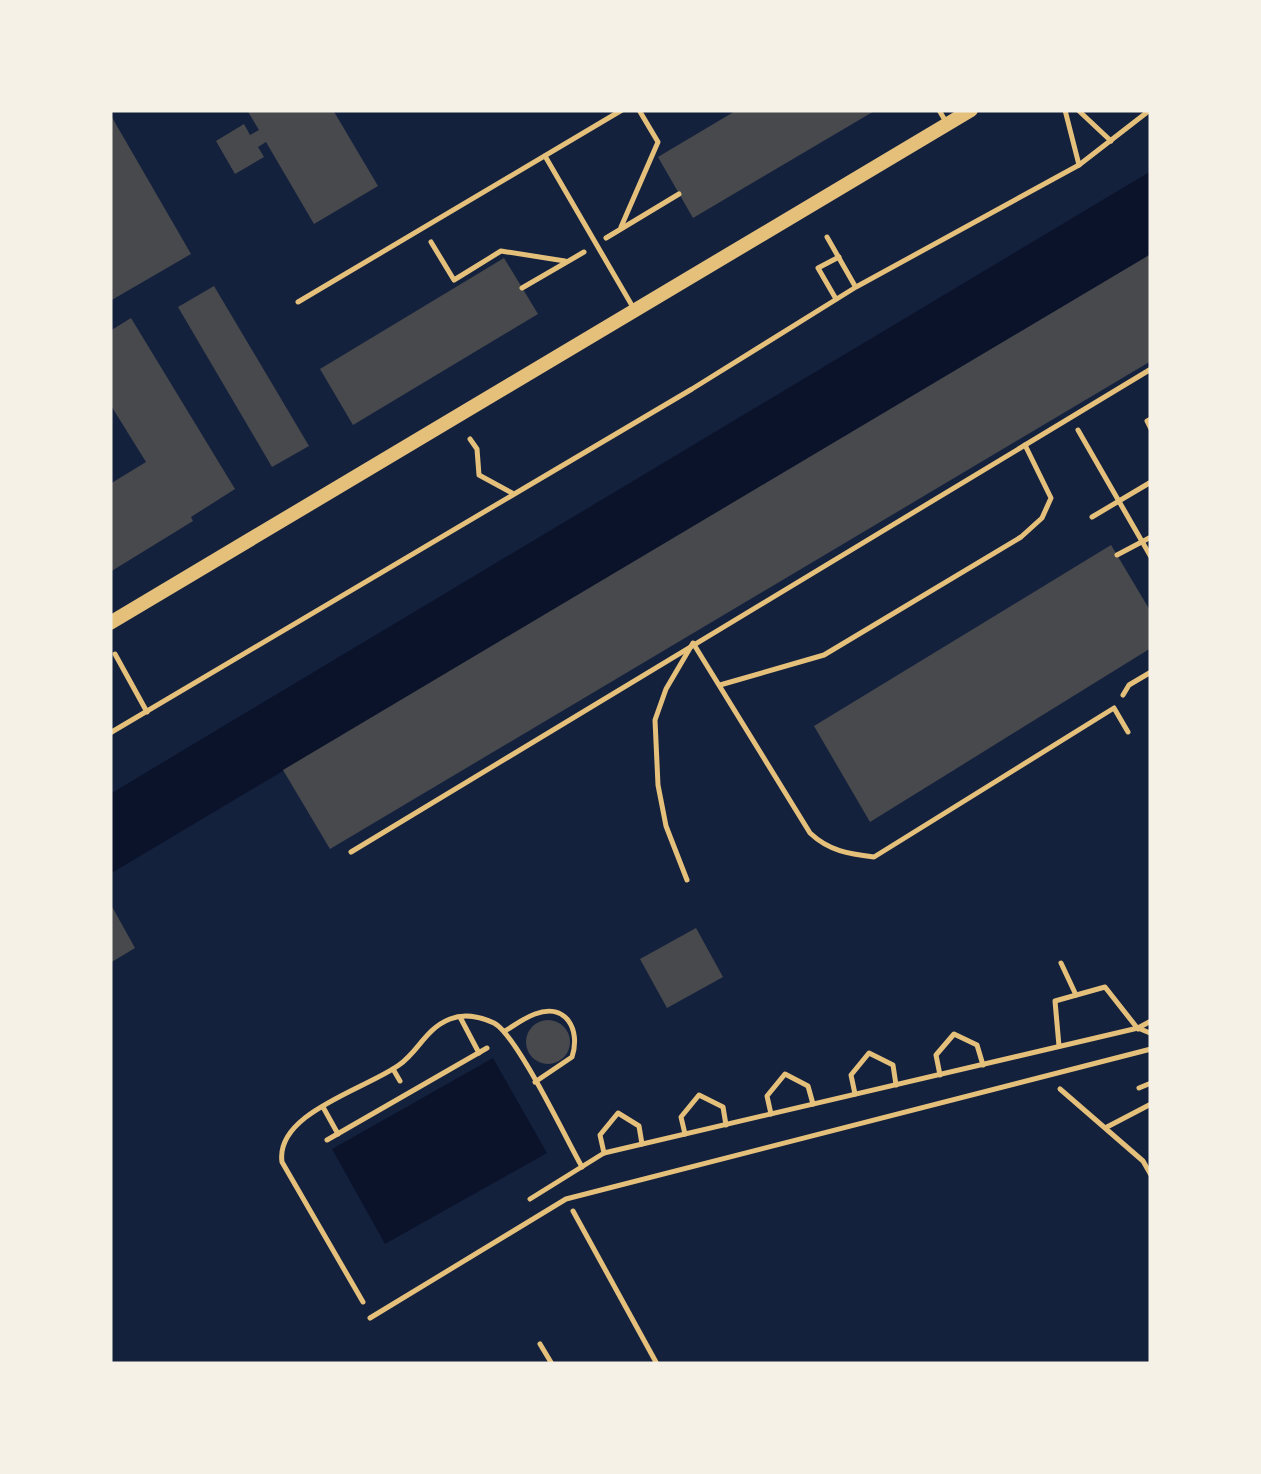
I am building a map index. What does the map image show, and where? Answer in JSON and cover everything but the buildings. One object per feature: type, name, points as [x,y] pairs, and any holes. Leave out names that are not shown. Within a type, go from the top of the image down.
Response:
[{"type":"street","points":[[110,623],[971,110]]},
{"type":"lane","points":[[298,302],[622,110]]},
{"type":"lane","points":[[939,110],[947,124]]},
{"type":"lane","points":[[545,156],[635,310]]},
{"type":"lane","points":[[352,852],[1151,369]]},
{"type":"lane","points":[[719,685],[824,654],[1021,537],[1042,518],[1050,498],[1025,445]]},
{"type":"lane","points":[[693,644],[810,833],[824,846],[874,857],[1114,708],[1128,732]]},
{"type":"lane","points":[[687,880],[666,826],[658,785],[655,720],[666,689],[693,644]]},
{"type":"lane","points":[[370,1318],[566,1199],[1148,1050]]},
{"type":"path","points":[[620,230],[658,142],[639,110]]},
{"type":"path","points":[[1065,110],[1079,165]]},
{"type":"path","points":[[1078,110],[1110,142]]},
{"type":"path","points":[[110,733],[692,389],[836,299],[1079,165],[1150,110]]},
{"type":"path","points":[[422,228],[454,280],[502,251],[568,262]]},
{"type":"path","points":[[827,237],[856,288]]},
{"type":"path","points":[[836,299],[818,268],[839,257]]},
{"type":"path","points":[[1151,419],[1146,422],[1151,429]]},
{"type":"path","points":[[1076,428],[1151,557]]},
{"type":"path","points":[[470,439],[477,449],[478,475],[512,493]]},
{"type":"path","points":[[1092,516],[1151,482]]},
{"type":"path","points":[[1117,555],[1151,536]]},
{"type":"path","points":[[116,654],[146,712]]},
{"type":"path","points":[[1114,708],[1129,685],[1149,674],[1151,682]]},
{"type":"path","points":[[1061,963],[1076,995]]},
{"type":"path","points":[[1059,1046],[1056,1001],[1105,987],[1138,1028],[1148,1050]]},
{"type":"path","points":[[505,1031],[539,1012],[551,1012],[571,1022],[576,1032],[572,1057],[534,1082]]},
{"type":"path","points":[[378,1293],[361,1303],[282,1162],[280,1150],[296,1123],[394,1068],[410,1056],[430,1029],[472,1015],[505,1031],[582,1167]]},
{"type":"path","points":[[460,1017],[479,1053]]},
{"type":"path","points":[[524,1203],[604,1153],[1138,1028],[1151,1021]]},
{"type":"path","points":[[1138,1028],[1151,1033]]},
{"type":"path","points":[[940,1075],[936,1056],[954,1034],[977,1045],[983,1065]]},
{"type":"path","points":[[327,1140],[487,1048]]},
{"type":"path","points":[[855,1094],[851,1075],[869,1053],[892,1065],[896,1085]]},
{"type":"path","points":[[1019,1056],[1107,1126],[1144,1161],[1151,1175]]},
{"type":"path","points":[[394,1068],[400,1080]]},
{"type":"path","points":[[770,1114],[767,1096],[785,1074],[808,1086],[813,1104]]},
{"type":"path","points":[[1139,1088],[1151,1083]]},
{"type":"path","points":[[685,1134],[681,1116],[699,1095],[722,1107],[726,1125]]},
{"type":"path","points":[[1107,1126],[1151,1104]]},
{"type":"path","points":[[323,1108],[338,1134]]},
{"type":"path","points":[[604,1153],[600,1136],[618,1113],[639,1126],[642,1144]]},
{"type":"path","points":[[1144,1161],[1151,1157]]},
{"type":"path","points":[[566,1199],[658,1364]]},
{"type":"path","points":[[540,1344],[552,1364]]},
{"type":"water","points":[[1151,171],[1151,254],[110,874],[110,794]]},
{"type":"water","points":[[493,1058],[547,1153],[385,1244],[332,1149]]}]
